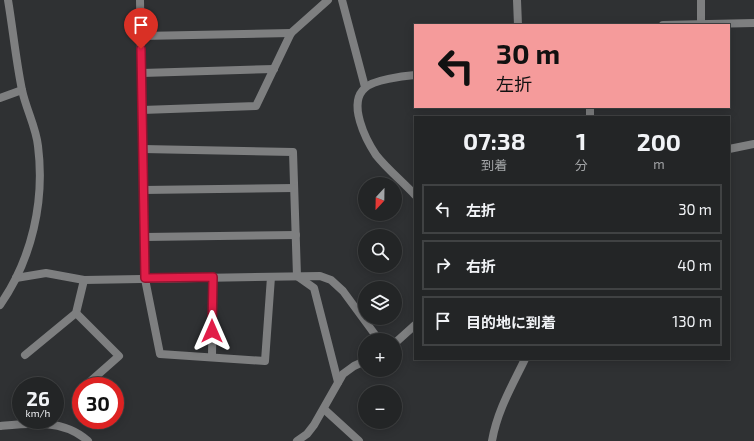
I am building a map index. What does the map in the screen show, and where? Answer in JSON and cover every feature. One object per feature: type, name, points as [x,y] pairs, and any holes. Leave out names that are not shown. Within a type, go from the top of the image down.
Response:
[{"type":"street","points":[[0,305],[16,278],[33,236],[40,194],[38,145],[22,90],[8,0]]},
{"type":"street","points":[[140,0],[145,278],[160,354],[265,361],[270,276]]},
{"type":"street","points":[[142,110],[256,106],[291,33],[328,0]]},
{"type":"street","points":[[342,0],[365,87]]},
{"type":"street","points":[[517,0],[518,24]]},
{"type":"street","points":[[701,0],[701,23]]},
{"type":"street","points":[[682,24],[754,22]]},
{"type":"street","points":[[141,36],[291,33]]},
{"type":"street","points":[[142,73],[274,69]]},
{"type":"street","points":[[414,75],[394,77],[365,87],[357,104],[360,121],[366,137],[377,156],[414,194]]},
{"type":"street","points":[[0,98],[22,90]]},
{"type":"street","points":[[730,150],[754,144]]},
{"type":"street","points":[[143,149],[293,152],[297,276]]},
{"type":"street","points":[[143,190],[294,188]]},
{"type":"street","points":[[144,237],[296,235]]},
{"type":"street","points":[[16,278],[46,273],[84,280],[320,276],[331,280],[343,290],[374,333]]},
{"type":"street","points":[[297,276],[314,288],[338,382]]},
{"type":"street","points":[[212,358],[213,277]]},
{"type":"street","points":[[25,354],[76,313],[84,280]]},
{"type":"street","points":[[76,313],[119,356],[95,377]]},
{"type":"street","points":[[402,337],[414,327]]},
{"type":"street","points":[[492,441],[495,426],[506,393],[524,360]]},
{"type":"street","points":[[298,441],[308,434],[325,410],[343,374],[358,364]]},
{"type":"street","points":[[325,410],[359,441]]},
{"type":"street","points":[[0,426],[35,423],[59,425],[82,436],[88,441]]},
{"type":"route","points":[[141,49],[145,278],[213,277],[212,331]]}]
